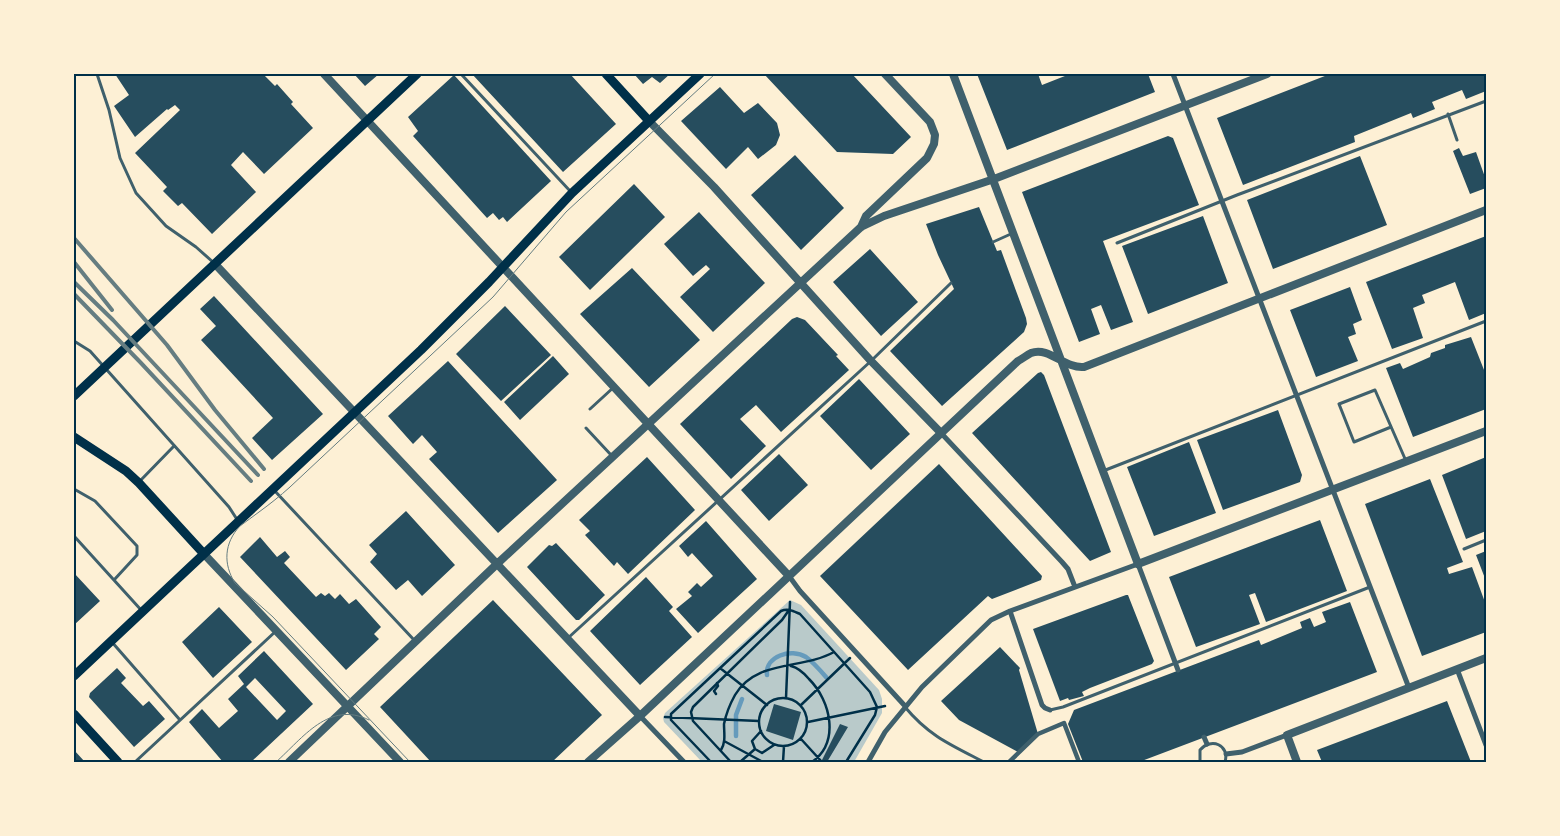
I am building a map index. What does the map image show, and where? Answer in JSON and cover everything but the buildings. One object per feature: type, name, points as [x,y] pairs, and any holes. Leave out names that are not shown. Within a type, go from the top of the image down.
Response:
[{"type":"main road","points":[[74,396],[417,74]]},
{"type":"main road","points":[[606,74],[649,121]]},
{"type":"main road","points":[[74,676],[428,343],[572,193],[700,74]]},
{"type":"main road","points":[[74,437],[126,471],[139,482],[204,554]]},
{"type":"main road","points":[[74,714],[118,762]]},
{"type":"street","points":[[324,74],[789,576],[800,591],[905,706]]},
{"type":"street","points":[[861,227],[866,216],[927,158],[934,144],[935,135],[930,122],[884,74]]},
{"type":"street","points":[[953,74],[1178,670]]},
{"type":"street","points":[[1173,74],[1409,688]]},
{"type":"street","points":[[288,762],[612,456],[861,227],[884,216],[994,179],[1267,74]]},
{"type":"street","points":[[649,121],[714,187],[871,361],[1062,562],[1068,569],[1075,588]]},
{"type":"street","points":[[588,762],[640,716],[1018,361],[1030,354],[1042,352],[1072,366],[1084,367],[1486,210]]},
{"type":"street","points":[[215,264],[684,762]]},
{"type":"street","points":[[868,762],[885,732],[905,706],[991,620],[1010,611],[1486,431]]},
{"type":"street","points":[[204,554],[400,762]]},
{"type":"street","points":[[1010,611],[1042,705],[1050,710]]},
{"type":"street","points":[[1226,754],[1242,752],[1287,736],[1486,658]]},
{"type":"street","points":[[1456,669],[1486,745]]},
{"type":"street","points":[[1010,762],[1038,734],[1064,723],[1079,762]]},
{"type":"street","points":[[1287,736],[1297,762]]},
{"type":"street","points":[[1204,737],[1207,744]]},
{"type":"lane","points":[[97,74],[109,110],[120,158],[136,193],[166,226],[196,247],[215,264]]},
{"type":"lane","points":[[461,74],[572,193]]},
{"type":"lane","points":[[1117,243],[1221,201],[1486,101]]},
{"type":"lane","points":[[1448,114],[1457,140]]},
{"type":"lane","points":[[993,242],[1014,233]]},
{"type":"lane","points":[[568,638],[871,361],[951,283]]},
{"type":"lane","points":[[1102,471],[1486,321]]},
{"type":"lane","points":[[74,340],[90,351],[229,507],[239,521]]},
{"type":"lane","points":[[590,409],[614,387]]},
{"type":"lane","points":[[1391,427],[1354,442],[1339,404],[1375,390],[1391,427],[1406,462]]},
{"type":"lane","points":[[586,428],[612,456]]},
{"type":"lane","points":[[139,482],[174,446]]},
{"type":"lane","points":[[273,488],[415,641]]},
{"type":"lane","points":[[74,489],[95,501],[137,546],[137,555],[114,580]]},
{"type":"lane","points":[[74,536],[143,612]]},
{"type":"lane","points":[[1464,549],[1486,540]]},
{"type":"lane","points":[[1050,710],[1063,708],[1370,587]]},
{"type":"lane","points":[[135,762],[276,631]]},
{"type":"lane","points":[[111,641],[180,720]]},
{"type":"lane","points":[[905,706],[922,727],[936,737],[984,762]]},
{"type":"lane","points":[[1200,762],[1200,750],[1207,744],[1218,744],[1226,754],[1225,762]]},
{"type":"path","points":[[786,698],[790,602]]},
{"type":"path","points":[[732,762],[692,718],[691,712],[693,707],[782,620],[789,610]]},
{"type":"path","points":[[670,718],[675,710],[781,611],[789,610],[800,614],[845,664],[870,692],[876,707],[875,715],[846,762]]},
{"type":"path","points":[[721,750],[724,742],[725,719],[731,703],[742,686],[752,677],[773,668],[821,658],[834,652]]},
{"type":"path","points":[[801,705],[857,652]]},
{"type":"path","points":[[787,665],[800,669],[818,689],[829,718],[826,745],[818,758],[812,762]]},
{"type":"path","points":[[720,668],[767,705]]},
{"type":"path","points":[[716,694],[714,691],[718,686],[717,683]]},
{"type":"path","points":[[786,698],[794,700],[801,705],[807,716],[807,728],[800,739],[790,746],[774,745],[761,731],[760,715],[767,705],[773,701],[786,698]]},
{"type":"path","points":[[808,722],[885,706]]},
{"type":"path","points":[[664,717],[759,721]]},
{"type":"path","points":[[670,718],[711,762]]},
{"type":"path","points":[[761,731],[752,741],[756,748],[762,753],[774,745]]},
{"type":"path","points":[[800,739],[822,762]]},
{"type":"path","points":[[724,742],[763,762]]},
{"type":"path","points":[[783,762],[784,746]]},
{"type":"path","points":[[740,762],[756,748]]},
{"type":"shaded area","points":[[790,600],[801,605],[879,690],[882,699],[882,713],[854,762],[702,762],[664,722],[665,713]]},
{"type":"waterway","points":[[767,675],[767,668],[770,663],[780,656],[793,653],[806,657],[826,677]]},
{"type":"waterway","points":[[736,736],[736,715],[742,699]]},
{"type":"tram line","points":[[410,762],[273,617],[235,583],[227,561],[228,546],[231,539],[240,526],[290,487],[493,297],[566,212],[715,74]]},
{"type":"tram line","points":[[276,762],[307,733],[329,718],[341,715],[355,715],[369,720]]},
{"type":"railway","points":[[74,238],[167,345],[215,410],[264,469]]},
{"type":"railway","points":[[74,262],[112,310]]},
{"type":"railway","points":[[74,282],[113,320],[258,475]]},
{"type":"railway","points":[[74,294],[251,481]]}]
